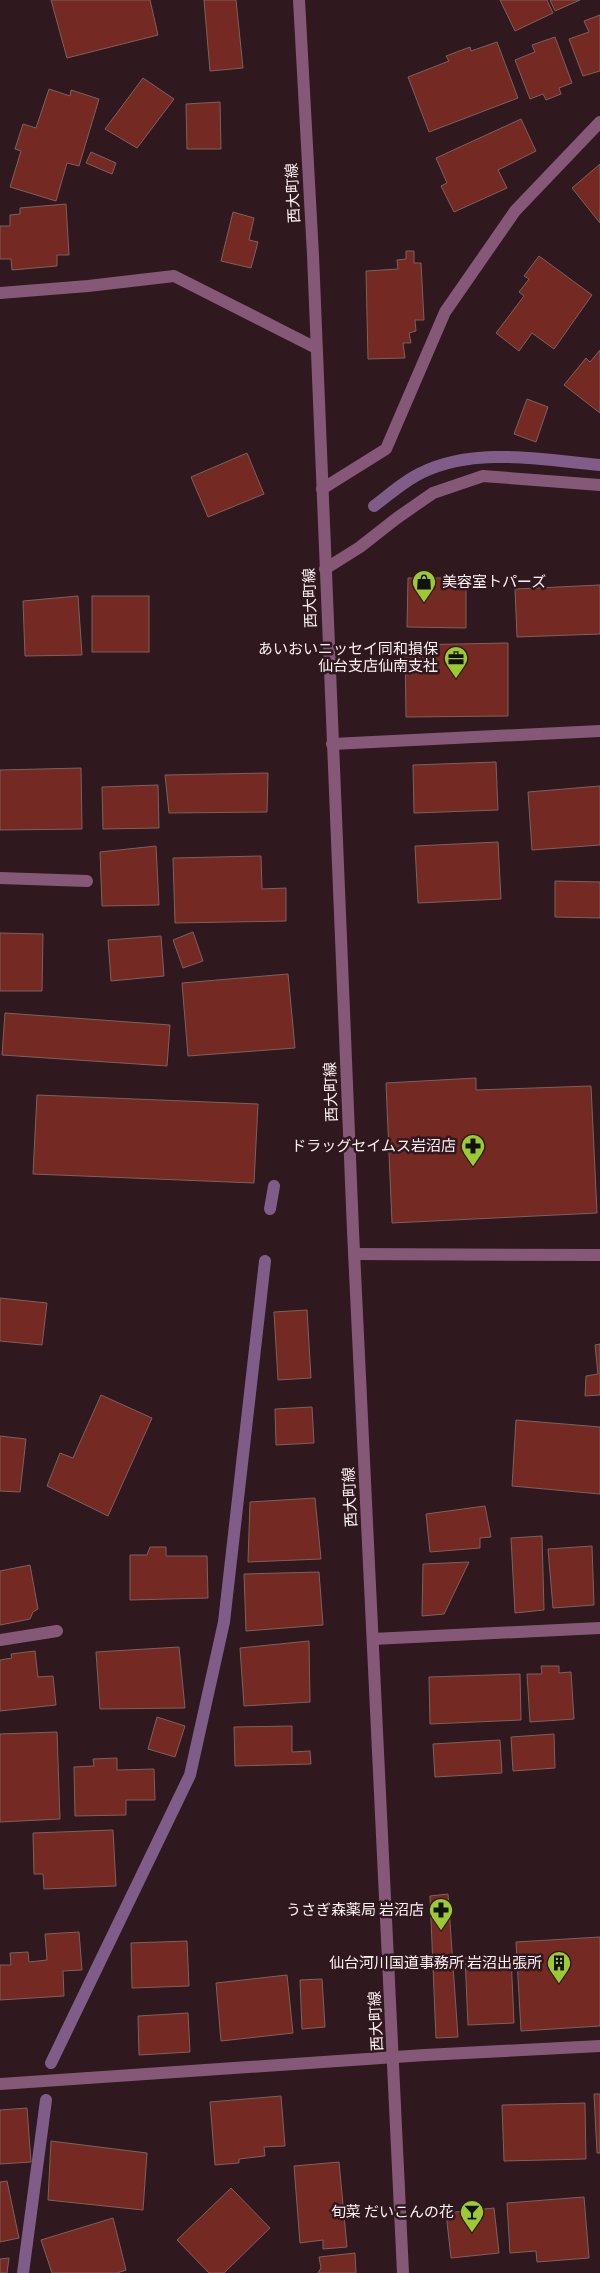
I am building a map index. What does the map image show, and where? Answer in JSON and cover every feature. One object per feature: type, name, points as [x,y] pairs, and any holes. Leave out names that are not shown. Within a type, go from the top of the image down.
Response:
[{"type":"street","name":"西大町線","points":[[299,0],[316,348],[354,1254],[394,2058],[402,2273]]},
{"type":"street","points":[[322,489],[386,450],[445,312],[515,211],[600,122]]},
{"type":"street","points":[[0,293],[88,286],[174,276],[316,348]]},
{"type":"street","points":[[325,569],[360,547],[432,493],[483,476],[600,485]]},
{"type":"street","points":[[332,744],[600,731]]},
{"type":"street","points":[[0,878],[87,882]]},
{"type":"street","points":[[354,1254],[600,1255]]},
{"type":"street","points":[[373,1639],[600,1628]]},
{"type":"street","points":[[0,1640],[56,1631]]},
{"type":"street","points":[[0,2084],[600,2046]]},
{"type":"building","points":[[51,0],[150,0],[158,35],[67,58]]},
{"type":"building","points":[[204,0],[236,0],[243,68],[210,71]]},
{"type":"building","points":[[500,0],[547,0],[553,13],[515,31]]},
{"type":"building","points":[[550,0],[580,0],[555,11]]},
{"type":"building","points":[[600,15],[600,71],[583,76],[569,39],[589,32],[584,21]]},
{"type":"building","points":[[555,37],[572,83],[559,88],[561,94],[546,100],[543,94],[530,99],[515,60],[535,52],[532,45]]},
{"type":"building","points":[[497,42],[518,98],[429,132],[408,77],[449,61],[446,56],[470,47],[471,51]]},
{"type":"building","points":[[143,78],[174,99],[137,148],[105,129]]},
{"type":"building","points":[[49,89],[70,96],[71,90],[99,99],[79,166],[67,163],[56,201],[10,187],[21,151],[15,149],[23,124],[36,128]]},
{"type":"building","points":[[220,102],[221,149],[187,149],[186,104]]},
{"type":"building","points":[[521,119],[536,151],[498,170],[507,188],[454,212],[441,186],[447,183],[436,158]]},
{"type":"building","points":[[91,152],[116,163],[112,174],[86,163]]},
{"type":"building","points":[[600,164],[600,223],[572,188]]},
{"type":"building","points":[[66,204],[69,255],[57,255],[57,266],[12,270],[11,259],[0,259],[0,226],[10,226],[10,215],[20,214],[20,208]]},
{"type":"building","points":[[233,212],[254,218],[249,240],[258,242],[251,268],[221,261]]},
{"type":"building","points":[[406,251],[414,251],[414,263],[421,263],[424,320],[415,320],[416,331],[409,333],[411,343],[403,343],[405,358],[368,359],[366,271],[398,269],[397,260],[406,259]]},
{"type":"building","points":[[539,256],[592,295],[554,349],[532,333],[519,351],[496,333],[524,296],[519,292],[529,279],[524,276]]},
{"type":"building","points":[[600,350],[600,413],[564,385],[586,358],[590,362]]},
{"type":"building","points":[[527,399],[548,407],[536,442],[514,434]]},
{"type":"building","points":[[247,453],[264,494],[208,517],[191,477]]},
{"type":"building","points":[[408,578],[466,578],[466,628],[407,627]]},
{"type":"building","points":[[600,585],[600,634],[517,637],[515,589]]},
{"type":"building","points":[[78,596],[82,655],[25,656],[23,601]]},
{"type":"building","points":[[92,596],[149,596],[149,652],[92,652]]},
{"type":"building","points":[[508,643],[508,716],[406,717],[405,645]]},
{"type":"building","points":[[496,762],[498,810],[414,813],[413,765]]},
{"type":"building","points":[[81,768],[82,829],[0,830],[0,770]]},
{"type":"building","points":[[268,773],[267,812],[169,813],[165,775]]},
{"type":"building","points":[[158,785],[159,828],[103,829],[102,787]]},
{"type":"building","points":[[600,786],[600,845],[532,850],[528,792]]},
{"type":"building","points":[[498,842],[501,899],[418,903],[415,846]]},
{"type":"building","points":[[156,846],[159,905],[102,906],[100,852]]},
{"type":"building","points":[[261,856],[262,889],[286,888],[286,921],[175,923],[173,858]]},
{"type":"building","points":[[555,881],[600,882],[600,918],[555,917]]},
{"type":"building","points":[[193,932],[203,961],[183,968],[173,940]]},
{"type":"building","points":[[0,933],[43,934],[42,991],[0,991]]},
{"type":"building","points":[[161,936],[164,976],[111,981],[108,940]]},
{"type":"building","points":[[288,974],[295,1048],[188,1056],[182,983]]},
{"type":"building","points":[[5,1013],[170,1025],[167,1066],[2,1055]]},
{"type":"building","points":[[476,1078],[476,1090],[591,1086],[597,1213],[392,1223],[386,1083]]},
{"type":"building","points":[[37,1095],[258,1104],[254,1183],[33,1174]]},
{"type":"building","points":[[0,1298],[47,1303],[42,1345],[0,1341]]},
{"type":"building","points":[[307,1310],[311,1378],[278,1380],[274,1312]]},
{"type":"building","points":[[600,1344],[600,1395],[585,1396],[586,1376],[598,1374],[595,1345]]},
{"type":"building","points":[[101,1395],[152,1418],[108,1516],[47,1486],[60,1453],[73,1458]]},
{"type":"building","points":[[312,1407],[314,1443],[276,1445],[275,1409]]},
{"type":"building","points":[[516,1420],[600,1427],[600,1494],[512,1486]]},
{"type":"building","points":[[0,1436],[26,1439],[20,1492],[0,1491]]},
{"type":"building","points":[[315,1498],[321,1559],[248,1562],[250,1502]]},
{"type":"building","points":[[485,1506],[491,1537],[480,1538],[480,1548],[430,1552],[426,1514]]},
{"type":"building","points":[[542,1536],[544,1610],[515,1613],[511,1538]]},
{"type":"building","points":[[592,1546],[594,1605],[553,1608],[548,1549]]},
{"type":"building","points":[[150,1547],[166,1547],[166,1556],[207,1556],[208,1598],[130,1600],[130,1555],[147,1555]]},
{"type":"building","points":[[469,1562],[444,1614],[422,1616],[423,1564]]},
{"type":"building","points":[[30,1565],[38,1609],[33,1612],[30,1619],[0,1625],[0,1571]]},
{"type":"building","points":[[319,1572],[323,1625],[246,1631],[244,1574]]},
{"type":"building","points":[[309,1641],[310,1702],[244,1706],[240,1648]]},
{"type":"building","points":[[179,1647],[185,1708],[100,1709],[96,1652]]},
{"type":"building","points":[[35,1651],[38,1677],[53,1676],[56,1705],[0,1711],[0,1660],[12,1658],[11,1654]]},
{"type":"building","points":[[541,1666],[559,1666],[559,1673],[571,1672],[574,1719],[530,1722],[527,1674],[542,1674]]},
{"type":"building","points":[[520,1674],[521,1720],[430,1724],[429,1677]]},
{"type":"building","points":[[157,1717],[185,1726],[175,1757],[148,1749]]},
{"type":"building","points":[[292,1726],[292,1752],[310,1751],[311,1764],[235,1766],[234,1727]]},
{"type":"building","points":[[57,1732],[60,1819],[0,1822],[0,1734]]},
{"type":"building","points":[[554,1734],[555,1768],[513,1771],[511,1737]]},
{"type":"building","points":[[500,1740],[502,1773],[435,1777],[433,1744]]},
{"type":"building","points":[[117,1758],[117,1770],[154,1769],[155,1800],[126,1800],[126,1815],[75,1816],[74,1767],[94,1766],[93,1759]]},
{"type":"building","points":[[113,1830],[116,1886],[44,1889],[43,1874],[34,1874],[33,1833]]},
{"type":"building","points":[[448,1894],[458,2037],[436,2038],[430,1896]]},
{"type":"building","points":[[79,1932],[82,1970],[63,1971],[64,1996],[0,2000],[0,1965],[11,1965],[10,1953],[28,1952],[29,1962],[47,1960],[45,1934]]},
{"type":"building","name":"仙台河川国道事務所 岩沼出張所","points":[[600,1937],[600,2026],[521,2031],[516,1942]]},
{"type":"building","points":[[187,1941],[189,1986],[132,1988],[131,1943]]},
{"type":"building","points":[[511,1956],[514,2023],[468,2025],[465,1958]]},
{"type":"building","points":[[287,1975],[293,2033],[221,2041],[216,1983]]},
{"type":"building","points":[[322,1979],[325,2027],[302,2029],[300,1980]]},
{"type":"building","points":[[188,2013],[190,2052],[139,2055],[138,2016]]},
{"type":"building","points":[[594,2094],[600,2094],[600,2153],[597,2153]]},
{"type":"building","points":[[281,2096],[285,2146],[264,2147],[265,2156],[239,2159],[239,2163],[215,2165],[210,2102]]},
{"type":"building","points":[[585,2103],[586,2159],[504,2161],[502,2105]]},
{"type":"building","points":[[27,2108],[31,2162],[0,2164],[0,2110]]},
{"type":"building","points":[[51,2141],[147,2153],[143,2210],[48,2200]]},
{"type":"building","points":[[339,2162],[347,2247],[323,2249],[323,2240],[300,2243],[294,2166]]},
{"type":"building","points":[[7,2181],[19,2238],[0,2242],[0,2182]]},
{"type":"building","points":[[231,2188],[270,2228],[224,2273],[209,2273],[177,2240]]},
{"type":"building","points":[[584,2197],[589,2258],[537,2262],[536,2251],[510,2253],[507,2203]]},
{"type":"building","points":[[494,2208],[499,2253],[451,2258],[446,2213]]},
{"type":"building","points":[[113,2218],[126,2270],[117,2273],[52,2273],[41,2240]]},
{"type":"building","points":[[355,2253],[356,2273],[318,2273],[321,2268],[319,2257]]},
{"type":"building","points":[[9,2258],[7,2273],[0,2273],[0,2259]]},
{"type":"waterway","points":[[374,506],[415,476],[442,465],[464,460],[486,457],[509,457],[600,465]]},
{"type":"waterway","points":[[270,1209],[274,1186]]},
{"type":"waterway","points":[[51,2063],[190,1775],[224,1622],[265,1261]]},
{"type":"waterway","points":[[23,2273],[46,2100]]},
{"type":"place","name":"美容室トパーズ","points":[[424,603]]},
{"type":"place","name":"あいおいニッセイ同和損保 仙台支店仙南支社","points":[[456,679]]},
{"type":"place","name":"ドラッグセイムス岩沼店","points":[[473,1167]]},
{"type":"place","name":"うさぎ森薬局 岩沼店","points":[[441,1931]]},
{"type":"place","name":"仙台河川国道事務所 岩沼出張所","points":[[559,1984]]},
{"type":"place","name":"旬菜 だいこんの花","points":[[472,2233]]}]
